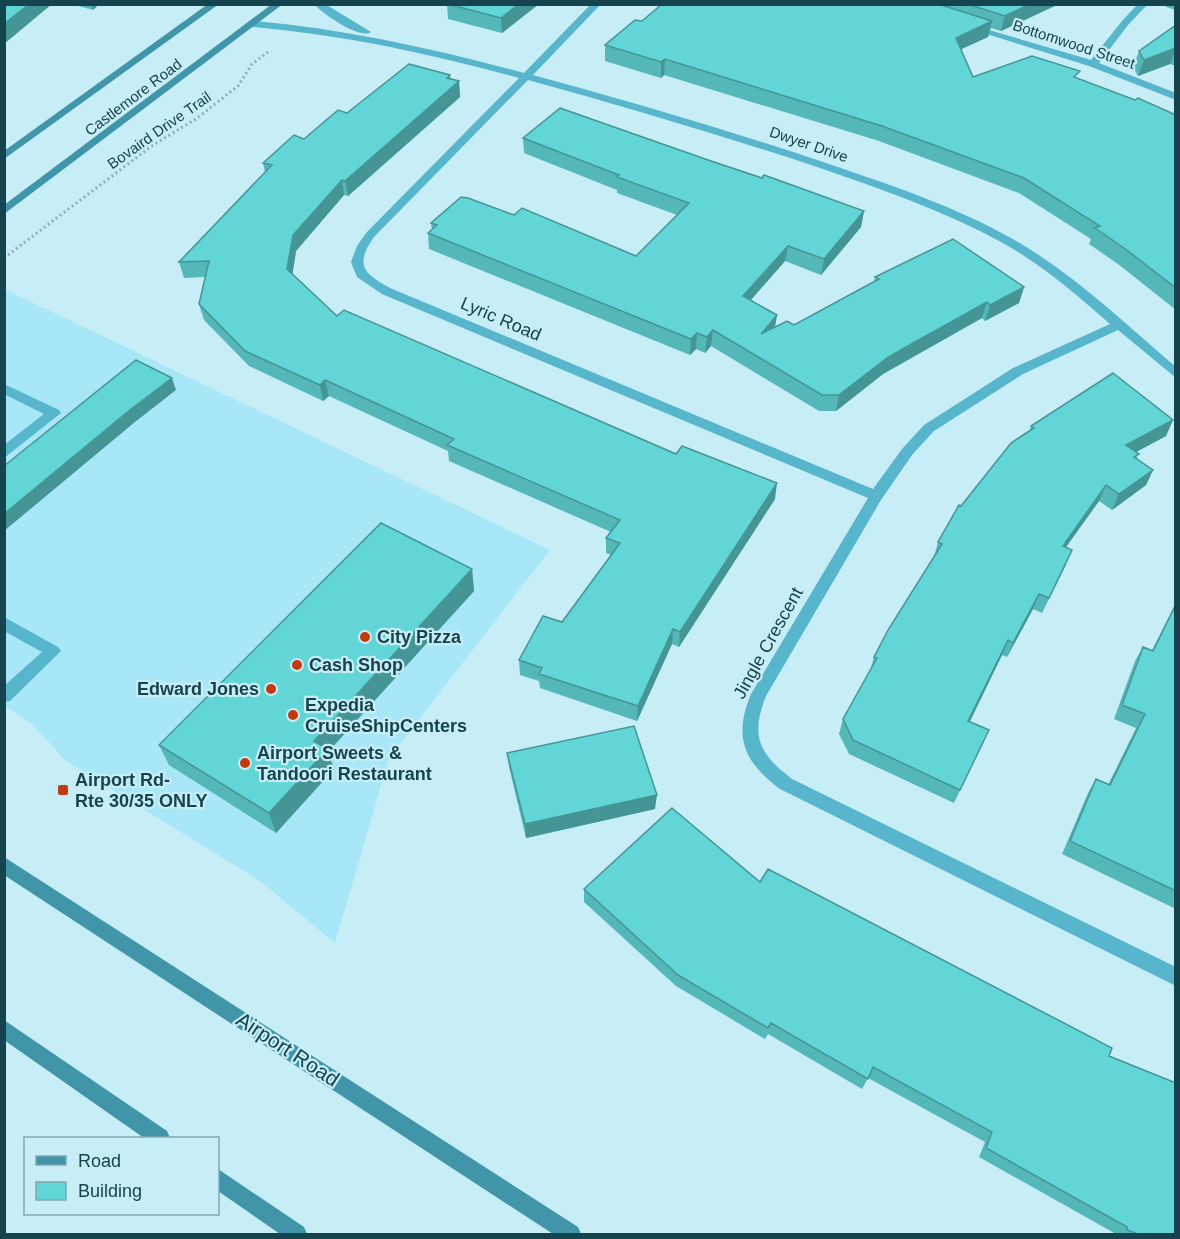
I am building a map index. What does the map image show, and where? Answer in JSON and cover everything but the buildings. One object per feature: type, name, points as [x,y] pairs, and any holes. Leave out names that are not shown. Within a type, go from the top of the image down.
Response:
[{"type":"main road","name":"Castlemore Road","points":[[4,156],[215,4]]},
{"type":"main road","name":"Castlemore Road","points":[[4,212],[279,4]]},
{"type":"main road","name":"Airport Road","points":[[4,865],[571,1234]]},
{"type":"main road","points":[[4,1029],[159,1137]]},
{"type":"main road","points":[[219,1180],[297,1234]]},
{"type":"street","name":"Dwyer Drive","points":[[318,4],[337,18],[386,40]]},
{"type":"street","points":[[527,77],[597,4]]},
{"type":"street","points":[[1093,64],[1125,23],[1144,4]]},
{"type":"street","name":"Dwyer Drive","points":[[253,24],[306,27],[386,40],[527,77],[715,129],[929,203],[1008,241],[1032,256],[1176,374]]},
{"type":"street","name":"Bottomwood Street","points":[[958,24],[1093,64],[1176,96]]},
{"type":"street","name":"Lyric Road","points":[[527,77],[369,235],[357,252],[357,266],[365,279],[397,296],[876,496]]},
{"type":"street","name":"Jingle Crescent","points":[[1118,325],[1018,371],[937,422],[907,452],[876,496],[752,709],[749,737],[766,771],[786,784],[1176,977]]},
{"type":"street","points":[[4,388],[54,413],[4,453]]},
{"type":"street","points":[[4,623],[53,651],[4,696]]},
{"type":"path","name":"Bovaird Drive Trail","points":[[4,258],[153,145],[196,119],[238,86],[252,64],[276,48]]},
{"type":"shaded area","points":[[4,289],[550,550],[389,758],[335,943],[260,881],[66,761],[32,724],[5,706]]},
{"type":"place","name":"City Pizza","points":[[365,637]]},
{"type":"place","name":"Cash Shop","points":[[297,665]]},
{"type":"place","name":"Edward Jones","points":[[271,689]]},
{"type":"place","name":"Expedia CruiseShipCenters","points":[[293,715]]},
{"type":"place","name":"Airport Sweets & Tandoori Restaurant","points":[[245,763]]},
{"type":"place","name":"Airport Rd- Rte 30/35 ONLY","points":[[63,790]]}]
